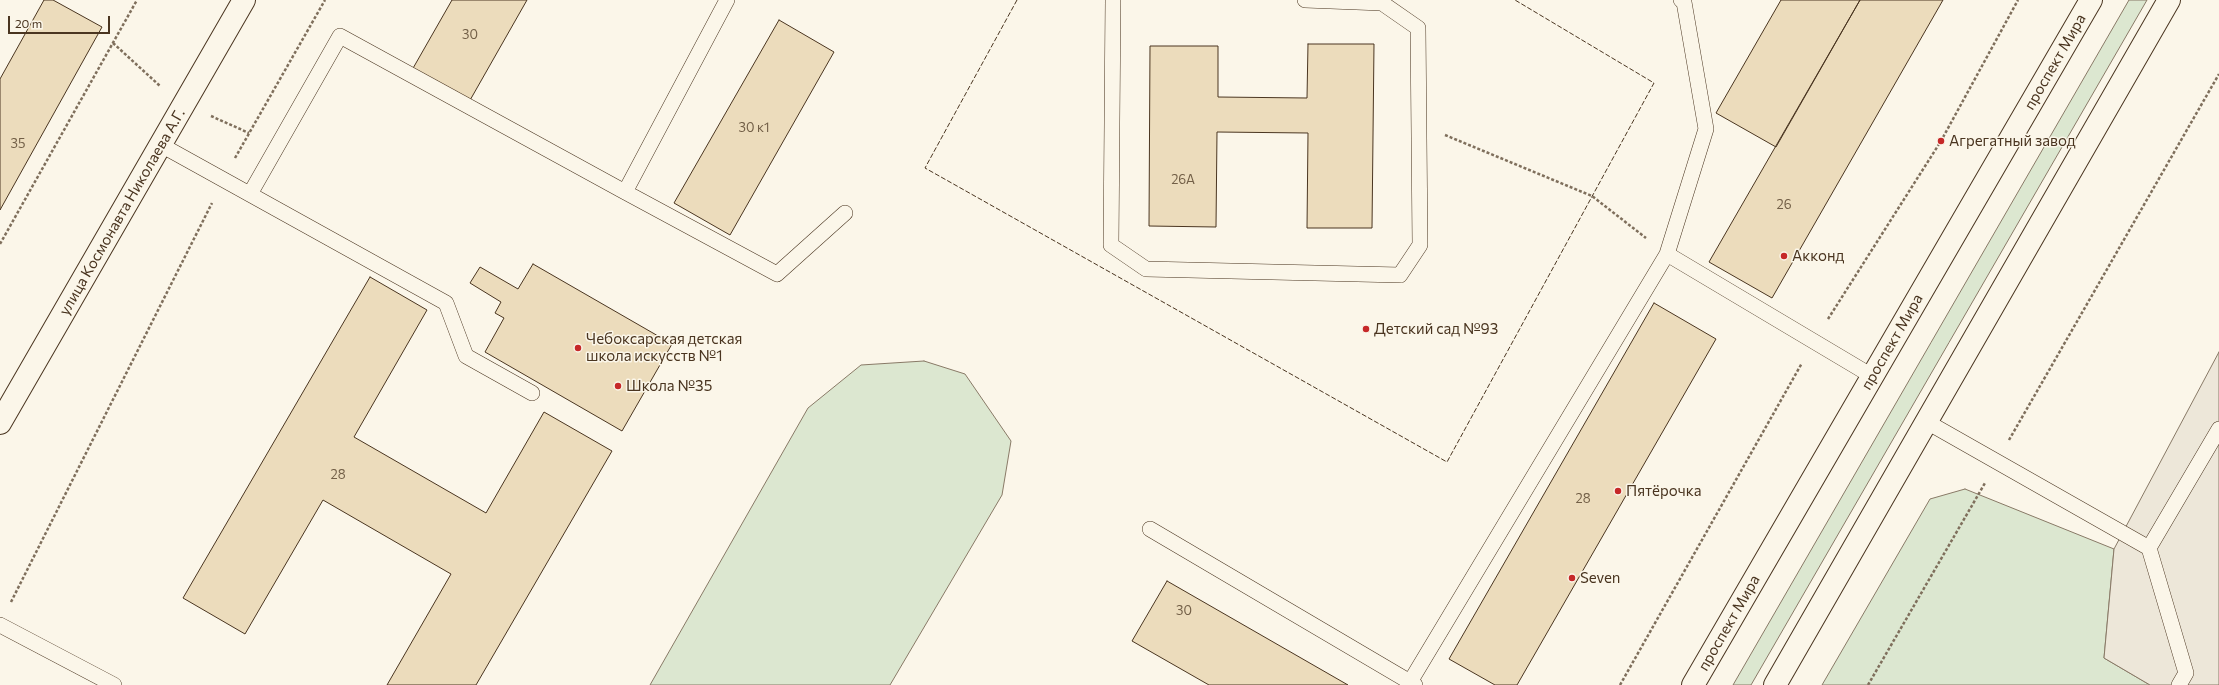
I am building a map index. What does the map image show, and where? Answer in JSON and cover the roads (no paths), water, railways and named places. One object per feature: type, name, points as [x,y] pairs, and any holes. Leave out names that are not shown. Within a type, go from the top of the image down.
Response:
[{"type":"main road","name":"улица Космонавта Николаева А.Г.","points":[[0,423],[244,0]]},
{"type":"main road","name":"проспект Мира","points":[[1693,685],[2091,0]]},
{"type":"main road","points":[[1775,685],[2169,0]]},
{"type":"lane","points":[[625,192],[727,0]]},
{"type":"lane","points":[[1113,0],[1111,245],[1146,269],[1400,276],[1420,245],[1418,28],[1382,3],[1305,0]]},
{"type":"lane","points":[[1150,529],[1413,683],[1666,254],[1706,129],[1684,2],[1681,0]]},
{"type":"lane","points":[[250,194],[340,36],[777,274],[845,214]]},
{"type":"lane","points":[[161,145],[446,303],[466,356],[532,393]]},
{"type":"lane","points":[[1666,254],[1872,376]]},
{"type":"lane","points":[[1927,422],[2150,548],[2186,673],[2179,685]]},
{"type":"lane","points":[[2150,548],[2219,429]]},
{"type":"lane","points":[[0,625],[114,685]]},
{"type":"place","name":"Агрегатный завод","points":[[1941,141]]},
{"type":"place","name":"Акконд","points":[[1784,256]]},
{"type":"place","name":"Детский сад №93","points":[[1366,329]]},
{"type":"place","name":"Чебоксарская детская школа искусств №1","points":[[578,348]]},
{"type":"place","name":"Школа №35","points":[[618,386]]},
{"type":"place","name":"Пятёрочка","points":[[1618,491]]},
{"type":"place","name":"Seven","points":[[1572,578]]}]
